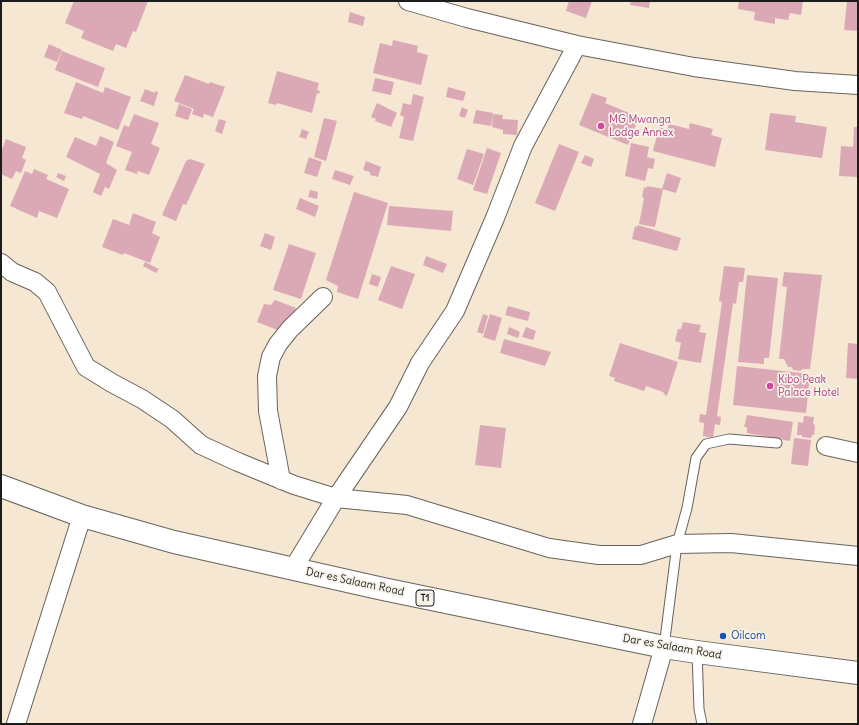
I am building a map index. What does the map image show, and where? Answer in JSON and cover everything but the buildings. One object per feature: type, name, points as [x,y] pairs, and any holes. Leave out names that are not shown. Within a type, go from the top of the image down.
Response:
[{"type":"highway","name":"Dar es Salaam Road","points":[[1,486],[82,516],[174,542],[293,569],[664,647],[858,673]]},
{"type":"street","points":[[408,1],[467,18],[577,44],[694,67],[756,77],[858,85]]},
{"type":"street","points":[[293,569],[336,498],[398,407],[420,363],[455,311],[495,218],[523,146],[577,44]]},
{"type":"street","points":[[1,263],[12,272],[35,282],[47,292],[86,367],[142,399],[172,419],[201,445],[294,485],[336,498],[407,505],[549,548],[599,555],[641,555],[677,544],[731,543],[858,556]]},
{"type":"street","points":[[281,480],[268,411],[267,376],[271,357],[278,344],[290,329],[323,297]]},
{"type":"street","points":[[826,446],[858,453]]},
{"type":"street","points":[[16,724],[82,516]]},
{"type":"street","points":[[642,724],[664,647]]},
{"type":"lane","points":[[664,647],[677,544],[687,508],[696,458],[706,444],[729,438],[777,444]]},
{"type":"lane","points":[[697,652],[702,724]]},
{"type":"place","name":"MG Mwanga Lodge Annex","points":[[601,126]]},
{"type":"place","name":"Kibo Peak Palace Hotel","points":[[770,386]]},
{"type":"place","name":"Oilcom","points":[[723,636]]}]
